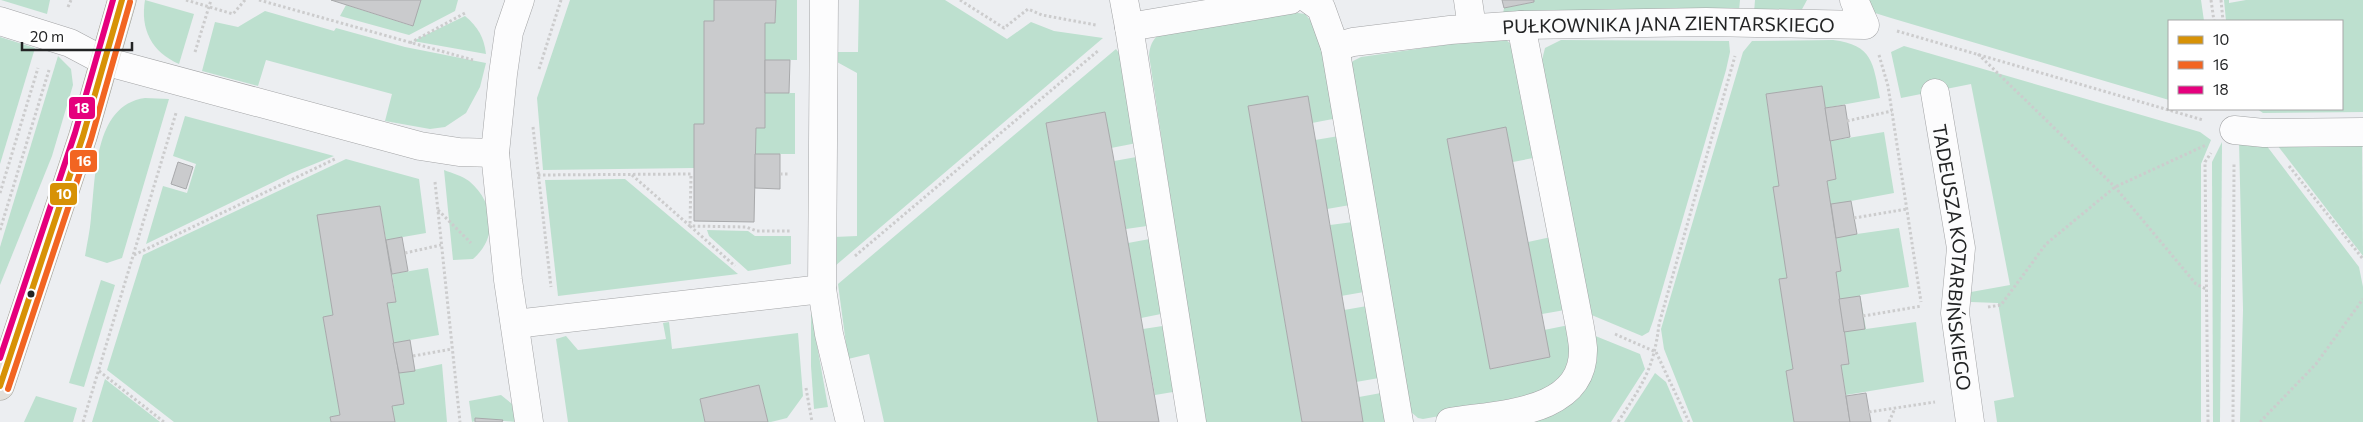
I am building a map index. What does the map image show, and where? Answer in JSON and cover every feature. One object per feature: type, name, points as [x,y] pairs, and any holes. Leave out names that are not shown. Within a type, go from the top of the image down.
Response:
[{"type":"main road","points":[[0,386],[83,136],[122,0]]},
{"type":"street","points":[[520,0],[509,32],[502,74],[495,153],[498,198],[529,422]]},
{"type":"street","points":[[824,0],[822,278],[829,334],[850,422]]},
{"type":"street","points":[[1124,0],[1192,422]]},
{"type":"street","points":[[1129,27],[1290,0]]},
{"type":"street","points":[[1310,0],[1321,8],[1335,47],[1399,422]]},
{"type":"street","points":[[1468,0],[1472,28]]},
{"type":"street","points":[[1854,0],[1866,25]]},
{"type":"street","points":[[0,21],[70,43],[104,61],[420,146],[459,152],[495,153]]},
{"type":"street","name":"PUŁKOWNIKA JANA ZIENTARSKIEGO","points":[[1335,47],[1352,42],[1472,28],[1522,25],[1745,22],[1866,25]]},
{"type":"street","points":[[1450,422],[1534,409],[1555,399],[1571,388],[1580,370],[1583,349],[1578,317],[1522,25]]},
{"type":"street","name":"TADEUSZA KOTARBIŃSKIEGO","points":[[1935,93],[1961,248],[1955,313],[1970,422]]},
{"type":"street","points":[[2230,134],[2363,132]]},
{"type":"street","points":[[515,324],[822,278]]},
{"type":"path","points":[[0,193],[53,38],[71,0]]},
{"type":"path","points":[[186,0],[233,14],[245,0]]},
{"type":"path","points":[[209,7],[211,0]]},
{"type":"path","points":[[259,0],[410,43],[465,12]]},
{"type":"path","points":[[536,77],[561,0]]},
{"type":"path","points":[[960,0],[1004,28],[1028,9],[1042,15],[1109,27],[1129,27]]},
{"type":"path","points":[[2211,0],[2214,20]]},
{"type":"path","points":[[2221,0],[2223,20]]},
{"type":"path","points":[[1618,422],[1645,380],[1656,352],[1659,324],[1745,22]]},
{"type":"path","points":[[1866,25],[1882,59],[1892,111],[1923,315]]},
{"type":"path","points":[[822,278],[840,269],[1129,27]]},
{"type":"path","points":[[1894,30],[1977,54],[2230,134]]},
{"type":"path","points":[[0,230],[53,38]]},
{"type":"path","points":[[1977,54],[2115,187],[2196,284],[2206,289]]},
{"type":"path","points":[[83,422],[178,108]]},
{"type":"path","points":[[1847,121],[1892,111]]},
{"type":"path","points":[[533,126],[553,304],[550,320]]},
{"type":"path","points":[[2264,133],[2363,259]]},
{"type":"path","points":[[1955,313],[2001,305],[2046,244],[2115,187],[2230,134]]},
{"type":"path","points":[[2208,422],[2205,162],[2230,134]]},
{"type":"path","points":[[2230,134],[2234,422]]},
{"type":"path","points":[[134,254],[341,156]]},
{"type":"path","points":[[434,174],[460,422]]},
{"type":"path","points":[[538,175],[691,174],[690,226]]},
{"type":"path","points":[[632,175],[741,271]]},
{"type":"path","points":[[1854,218],[1907,209]]},
{"type":"path","points":[[690,226],[746,227],[757,231],[821,229]]},
{"type":"path","points":[[405,253],[441,245]]},
{"type":"path","points":[[2260,422],[2316,364],[2363,299]]},
{"type":"path","points":[[1863,316],[1922,306]]},
{"type":"path","points":[[1609,331],[1656,352],[1689,422]]},
{"type":"path","points":[[413,356],[452,349]]},
{"type":"path","points":[[99,371],[164,422]]},
{"type":"path","points":[[1936,393],[1940,409]]},
{"type":"path","points":[[1869,412],[1938,402]]},
{"type":"path","points":[[1889,422],[1895,408]]},
{"type":"green space","points":[[1,0],[50,0],[47,14]]},
{"type":"green space","points":[[145,0],[194,14],[179,64],[162,53],[150,39],[144,21]]},
{"type":"green space","points":[[421,0],[458,0],[455,11],[409,35],[340,16],[346,5],[412,26]]},
{"type":"green space","points":[[570,0],[714,0],[714,21],[704,21],[704,124],[694,125],[694,168],[543,170],[537,98]]},
{"type":"green space","points":[[776,0],[797,0],[797,60],[765,60],[765,23],[775,23]]},
{"type":"green space","points":[[859,0],[945,0],[1007,39],[1031,22],[1054,31],[1103,38],[835,266],[834,237],[857,236],[857,73],[837,62],[836,52],[858,52]]},
{"type":"green space","points":[[1534,0],[1740,0],[1739,11],[1503,14],[1504,8],[1534,2]]},
{"type":"green space","points":[[1755,0],[1807,0],[1800,13],[1754,13]]},
{"type":"green space","points":[[1867,0],[2201,0],[2204,20],[2168,20],[2168,100],[1875,13]]},
{"type":"green space","points":[[2224,0],[2229,0],[2229,3],[2246,0],[2363,0],[2363,112],[2263,113],[2258,110],[2343,110],[2343,20],[2226,20]]},
{"type":"green space","points":[[265,11],[334,31],[336,28],[405,47],[486,63],[480,87],[466,113],[445,127],[430,129],[385,121],[392,94],[266,60],[258,86],[202,71],[215,22],[238,27]]},
{"type":"green space","points":[[1284,11],[1305,14],[1317,28],[1338,118],[1312,123],[1248,106],[1302,422],[1204,422],[1149,55],[1150,49],[1153,41],[1160,33]]},
{"type":"green space","points":[[465,16],[480,33],[486,54],[413,41]]},
{"type":"green space","points":[[0,37],[35,48],[0,164]]},
{"type":"green space","points":[[1493,38],[1505,39],[1512,45],[1538,157],[1513,162],[1506,128],[1447,139],[1490,369],[1549,357],[1544,330],[1569,325],[1573,362],[1550,396],[1423,419],[1418,418],[1411,412],[1348,69],[1353,61],[1361,57]]},
{"type":"green space","points":[[1561,40],[1729,41],[1730,52],[1726,70],[1653,321],[1649,332],[1642,336],[1582,311],[1542,60],[1545,48]]},
{"type":"green space","points":[[1833,40],[1846,42],[1864,51],[1873,66],[1880,98],[1825,108],[1766,95],[1779,186],[1787,278],[1780,279],[1793,369],[1786,371],[1794,422],[1693,422],[1664,349],[1661,329],[1743,52],[1752,41]]},
{"type":"green space","points":[[1904,46],[2200,132],[2211,140],[2201,164],[2201,422],[1997,422],[1994,401],[2014,397],[1998,303],[1971,302],[1971,292],[2010,285],[1971,84],[1901,98],[1891,52]]},
{"type":"green space","points":[[1116,49],[1119,53],[1142,142],[1111,148],[1105,112],[1046,123],[1098,422],[884,422],[869,354],[848,359],[838,284]]},
{"type":"green space","points":[[58,56],[71,69],[73,85],[52,156],[0,285],[0,247]]},
{"type":"green space","points":[[765,93],[795,93],[795,154],[755,154],[756,128],[765,128]]},
{"type":"green space","points":[[145,98],[169,99],[122,258],[107,263],[85,256],[100,146],[106,129],[115,114],[128,104]]},
{"type":"green space","points":[[185,116],[334,156],[292,173],[146,244],[163,186],[187,193],[196,164],[173,156]]},
{"type":"green space","points":[[1884,132],[1894,193],[1851,201],[1857,234],[1899,228],[1909,287],[1860,295],[1866,329],[1916,322],[1924,382],[1846,395],[1841,365],[1849,364],[1836,272],[1841,271],[1827,181],[1836,178],[1830,141]]},
{"type":"green space","points":[[1339,136],[1350,205],[1327,209],[1315,140]]},
{"type":"green space","points":[[2239,141],[2263,141],[2359,267],[2363,287],[2363,422],[2240,422],[2243,310]]},
{"type":"green space","points":[[2274,141],[2362,142],[2363,256]]},
{"type":"green space","points":[[2222,142],[2220,422],[2213,422],[2212,162]]},
{"type":"green space","points":[[1142,156],[1154,225],[1126,229],[1114,161]]},
{"type":"green space","points":[[346,159],[419,179],[426,233],[386,240],[380,206],[333,315],[323,317],[340,415],[330,417],[331,422],[174,422],[107,370],[143,255]]},
{"type":"green space","points":[[444,170],[469,181],[484,199],[488,209],[490,230],[487,240],[473,259],[453,260]]},
{"type":"green space","points":[[625,179],[738,274],[558,296],[545,180]]},
{"type":"green space","points":[[1353,222],[1364,292],[1341,296],[1330,225]]},
{"type":"green space","points":[[707,230],[748,231],[755,236],[791,236],[791,264],[748,271],[709,236]]},
{"type":"green space","points":[[1551,237],[1565,310],[1542,314],[1528,242]]},
{"type":"green space","points":[[1155,238],[1166,313],[1141,318],[1128,243]]},
{"type":"green space","points":[[428,268],[439,335],[393,343],[387,303],[396,301],[392,274]]},
{"type":"green space","points":[[101,280],[115,285],[84,387],[69,383]]},
{"type":"green space","points":[[1367,306],[1379,378],[1356,382],[1344,310]]},
{"type":"green space","points":[[811,311],[828,407],[814,409],[811,366]]},
{"type":"green space","points":[[669,322],[672,349],[798,333],[803,396],[787,418],[771,422],[768,422],[759,385],[700,399],[705,422],[568,422],[556,339],[566,336],[578,350],[666,339],[663,323]]},
{"type":"green space","points":[[1169,325],[1179,391],[1155,395],[1143,329]]},
{"type":"green space","points":[[1588,333],[1640,354],[1645,369],[1611,422],[1492,422],[1554,410]]},
{"type":"green space","points":[[442,364],[447,422],[395,422],[392,406],[403,403],[399,373]]},
{"type":"green space","points":[[1655,373],[1666,382],[1683,422],[1624,422]]},
{"type":"green space","points":[[105,379],[160,422],[92,422]]},
{"type":"green space","points":[[1381,393],[1386,422],[1363,422],[1359,397]]},
{"type":"green space","points":[[501,395],[512,404],[516,422],[483,419],[472,422],[469,401]]},
{"type":"green space","points":[[36,396],[77,408],[73,422],[24,422]]},
{"type":"building","points":[[331,0],[421,0],[413,26]]},
{"type":"building","points":[[714,0],[776,0],[775,23],[765,23],[765,128],[756,128],[754,222],[694,221],[694,124],[704,124],[704,21],[714,21]]},
{"type":"building","points":[[1502,0],[1534,0],[1534,2],[1504,8]]},
{"type":"building","points":[[765,60],[790,60],[789,93],[765,93]]},
{"type":"building","points":[[1822,86],[1836,179],[1827,181],[1841,271],[1836,272],[1849,364],[1841,365],[1850,422],[1794,422],[1786,371],[1793,369],[1779,279],[1787,278],[1773,187],[1779,186],[1766,94]]},
{"type":"building","points":[[1308,96],[1363,422],[1302,422],[1248,106]]},
{"type":"building","points":[[1845,105],[1850,137],[1830,141],[1825,108]]},
{"type":"building","points":[[1105,112],[1159,422],[1098,422],[1046,123]]},
{"type":"building","points":[[1506,127],[1550,357],[1490,369],[1447,139]]},
{"type":"building","points":[[755,154],[780,154],[780,189],[755,188]]},
{"type":"building","points":[[178,162],[193,167],[186,189],[171,184]]},
{"type":"building","points":[[1851,201],[1857,234],[1836,238],[1831,204]]},
{"type":"building","points":[[380,206],[396,302],[387,303],[404,404],[392,406],[395,422],[331,422],[330,417],[340,415],[323,317],[333,315],[317,215]]},
{"type":"building","points":[[402,237],[408,271],[392,274],[386,240]]},
{"type":"building","points":[[1860,296],[1865,329],[1844,332],[1839,299]]},
{"type":"building","points":[[410,340],[415,371],[399,373],[393,343]]},
{"type":"building","points":[[759,385],[768,422],[705,422],[700,399]]},
{"type":"building","points":[[1866,393],[1871,422],[1850,422],[1846,396]]},
{"type":"building","points":[[475,418],[503,420],[502,422],[475,422]]},
{"type":"transit line","name":"18","points":[[0,358],[75,133],[113,0]]},
{"type":"transit line","name":"10","points":[[0,386],[83,136],[122,0]]},
{"type":"transit line","name":"16","points":[[8,389],[91,139],[130,2]]}]
